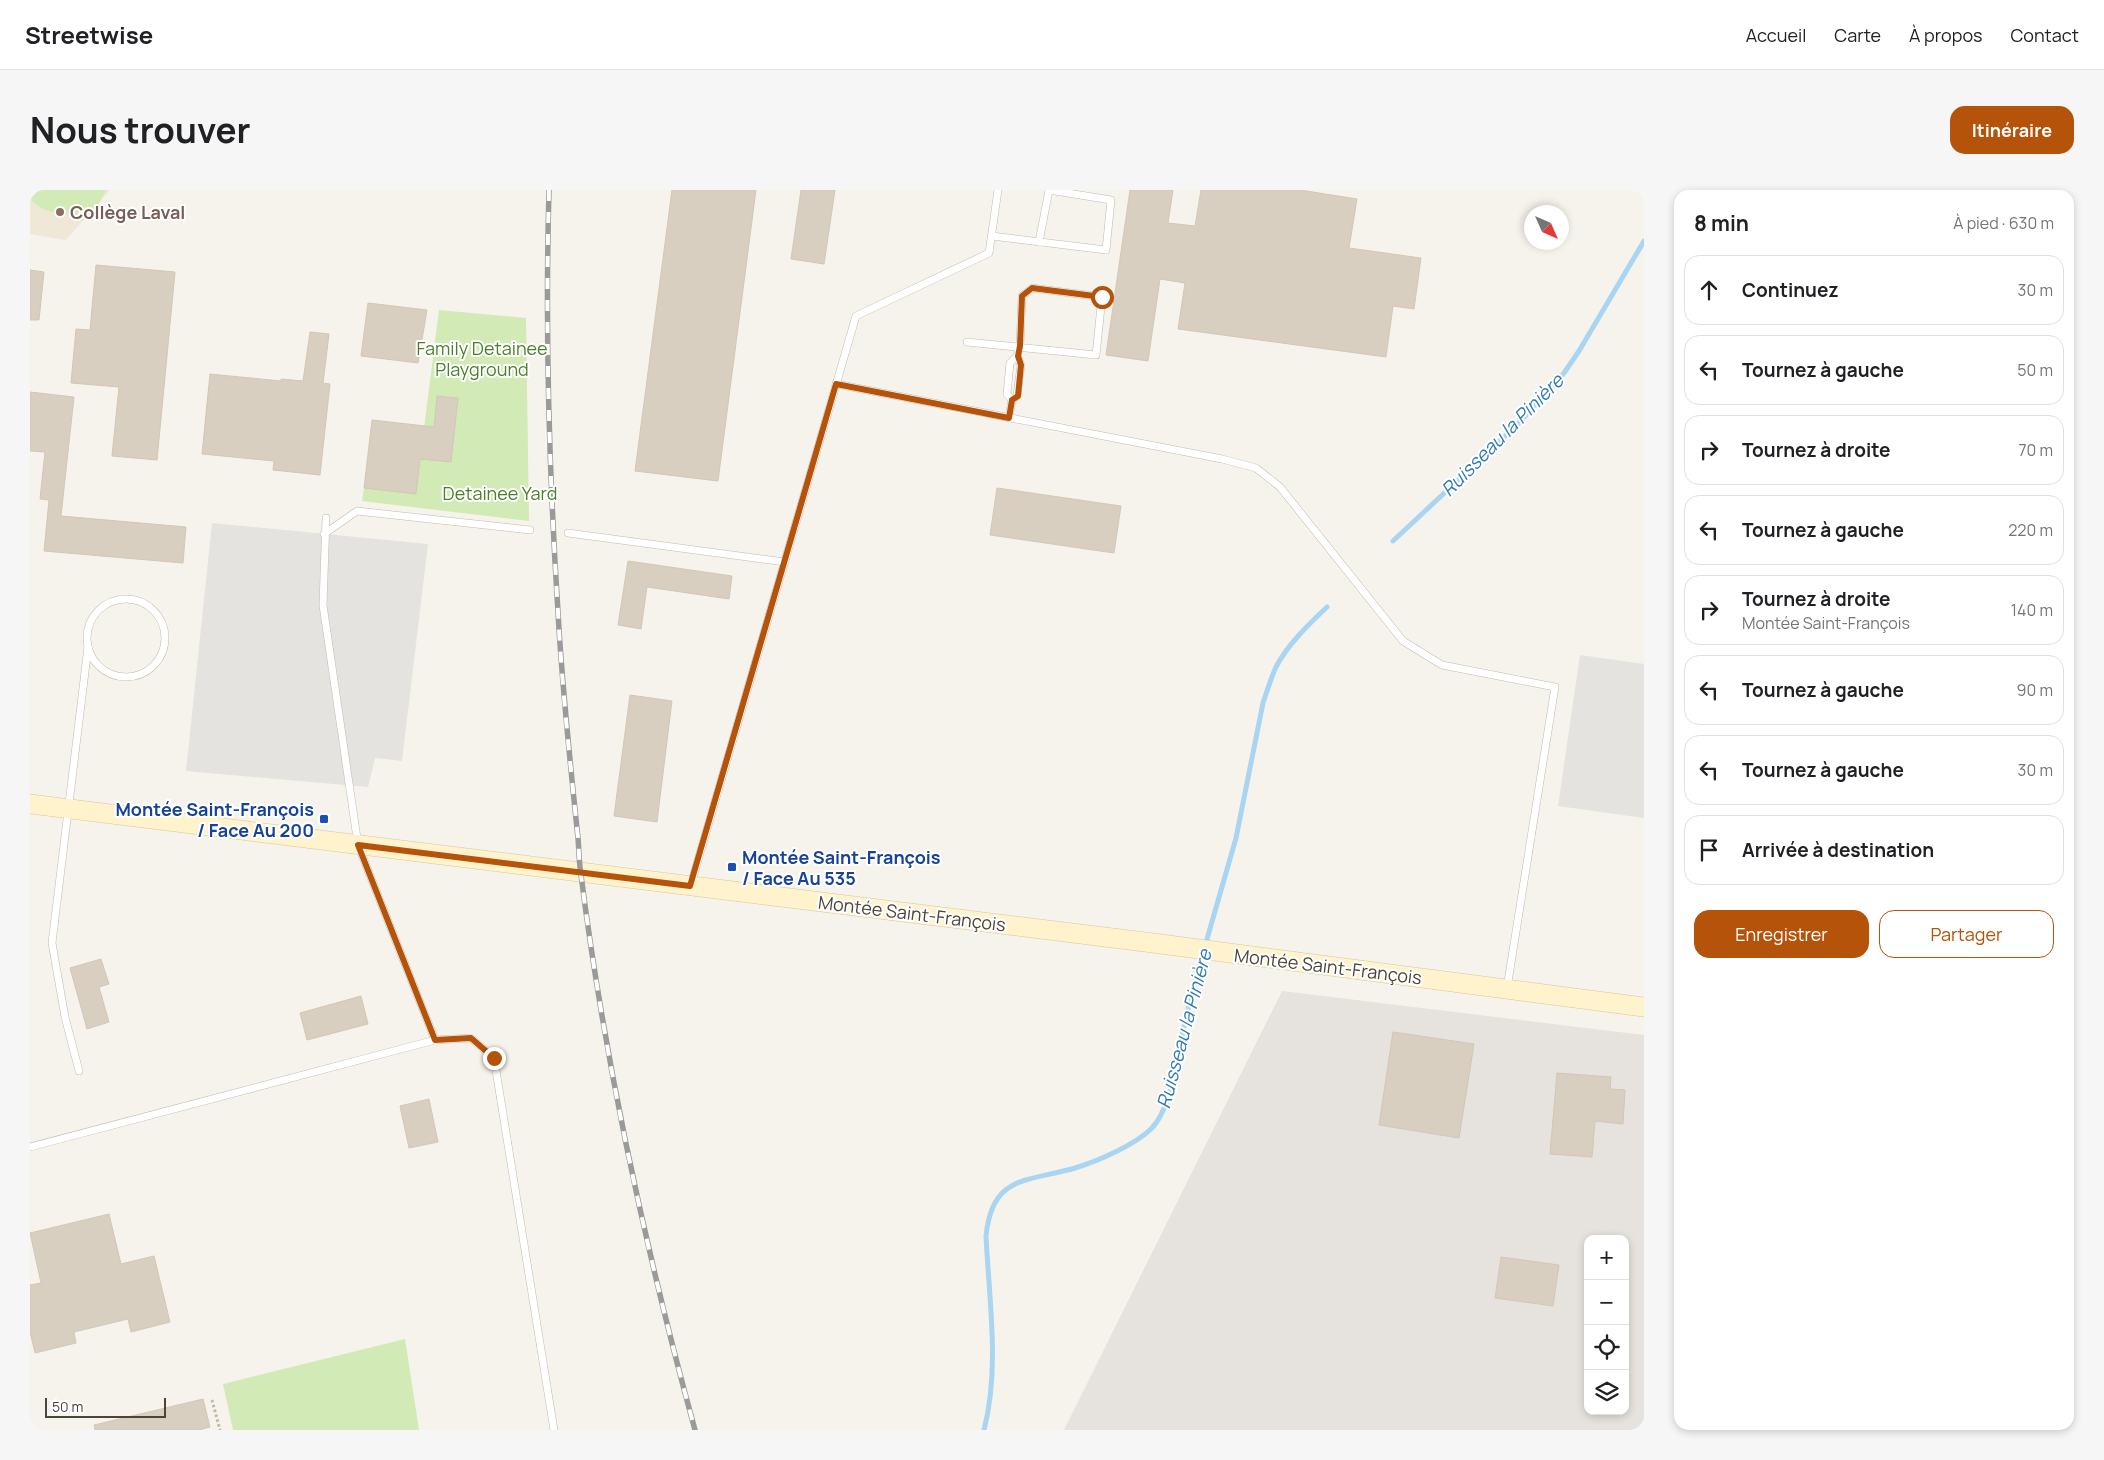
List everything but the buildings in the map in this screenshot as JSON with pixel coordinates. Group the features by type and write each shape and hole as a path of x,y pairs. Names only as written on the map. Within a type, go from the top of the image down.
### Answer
{"street":[{"name":"Montée Saint-François","path":"30,804 1167,945 1644,1007"}],"lane":[{"path":"690,886 856,316 989,253 998,190"},
{"path":"992,236 1039,242 1106,250 1112,200 1049,190 1039,242"},
{"path":"967,342 1020,346 1096,355 1102,297 1032,288 1022,296 1020,346 1018,356 1021,365 1018,396 1012,400 1009,418"},
{"path":"1012,400 1007,394 1010,363 1018,356"},
{"path":"836,384 1222,459 1256,468 1280,487 1403,641 1442,665 1555,687 1507,989"},
{"path":"324,534 357,512 530,530"},
{"path":"326,518 323,605 358,845 435,1040"},
{"path":"568,533 784,562"},
{"path":"79,1071 65,1017 52,943 88,646 87,634 90,622 98,612 108,604 119,600 138,601 154,610 161,620 165,633 164,647 159,659 150,669 138,675 124,677 111,674 100,668 92,658 88,646"},
{"path":"30,1147 435,1040 471,1038 494,1058 554,1430"}],"path":[{"path":"212,1400 220,1430"}],"shaded area":[{"name":"Collège Laval","path":"30,190 110,190 66,240 30,234"},
{"path":"212,523 428,544 402,761 375,758 368,787 186,771"},
{"path":"1580,655 1644,664 1644,818 1558,806"},
{"path":"1282,991 1644,1035 1644,1430 1064,1430"}],"green space":[{"path":"30,190 106,190 93,214 76,215 59,214 44,209 30,199"},
{"path":"439,310 526,318 529,521 362,501 364,488 416,494 420,459 451,461 458,398 437,396 431,453 421,452"},
{"path":"405,1339 419,1430 233,1430 223,1384"}],"waterway":[{"name":"Ruisseau la Pinière","path":"1393,541 1517,425 1564,373 1644,241"},
{"name":"Ruisseau la Pinière","path":"1205,946 1236,838 1263,703 1271,680 1286,650 1327,607"},
{"name":"Ruisseau la Pinière","path":"984,1430 989,1407 992,1358 986,1236 990,1216 996,1201 1004,1191 1015,1184 1094,1161 1116,1152 1152,1128 1159,1119 1169,1096 1183,1031 1203,954"}],"railway":[{"path":"549,190 548,348 552,507 562,668 580,870 602,1015 628,1155 659,1293 695,1430"}],"place":[{"name":"Collège Laval","path":"60,212"},
{"name":"Montée Saint-François / Face Au 200","path":"324,819"},
{"name":"Montée Saint-François / Face Au 535","path":"732,867"}],"route":[{"path":"494,1058 471,1038 435,1040 358,845 690,886 836,384 1009,418 1012,400 1018,396 1021,365 1018,356 1022,296 1032,288 1102,297"}],"park label":[{"name":"Family Detainee Playground","path":"482,358"},
{"name":"Detainee Yard","path":"500,493"}]}
